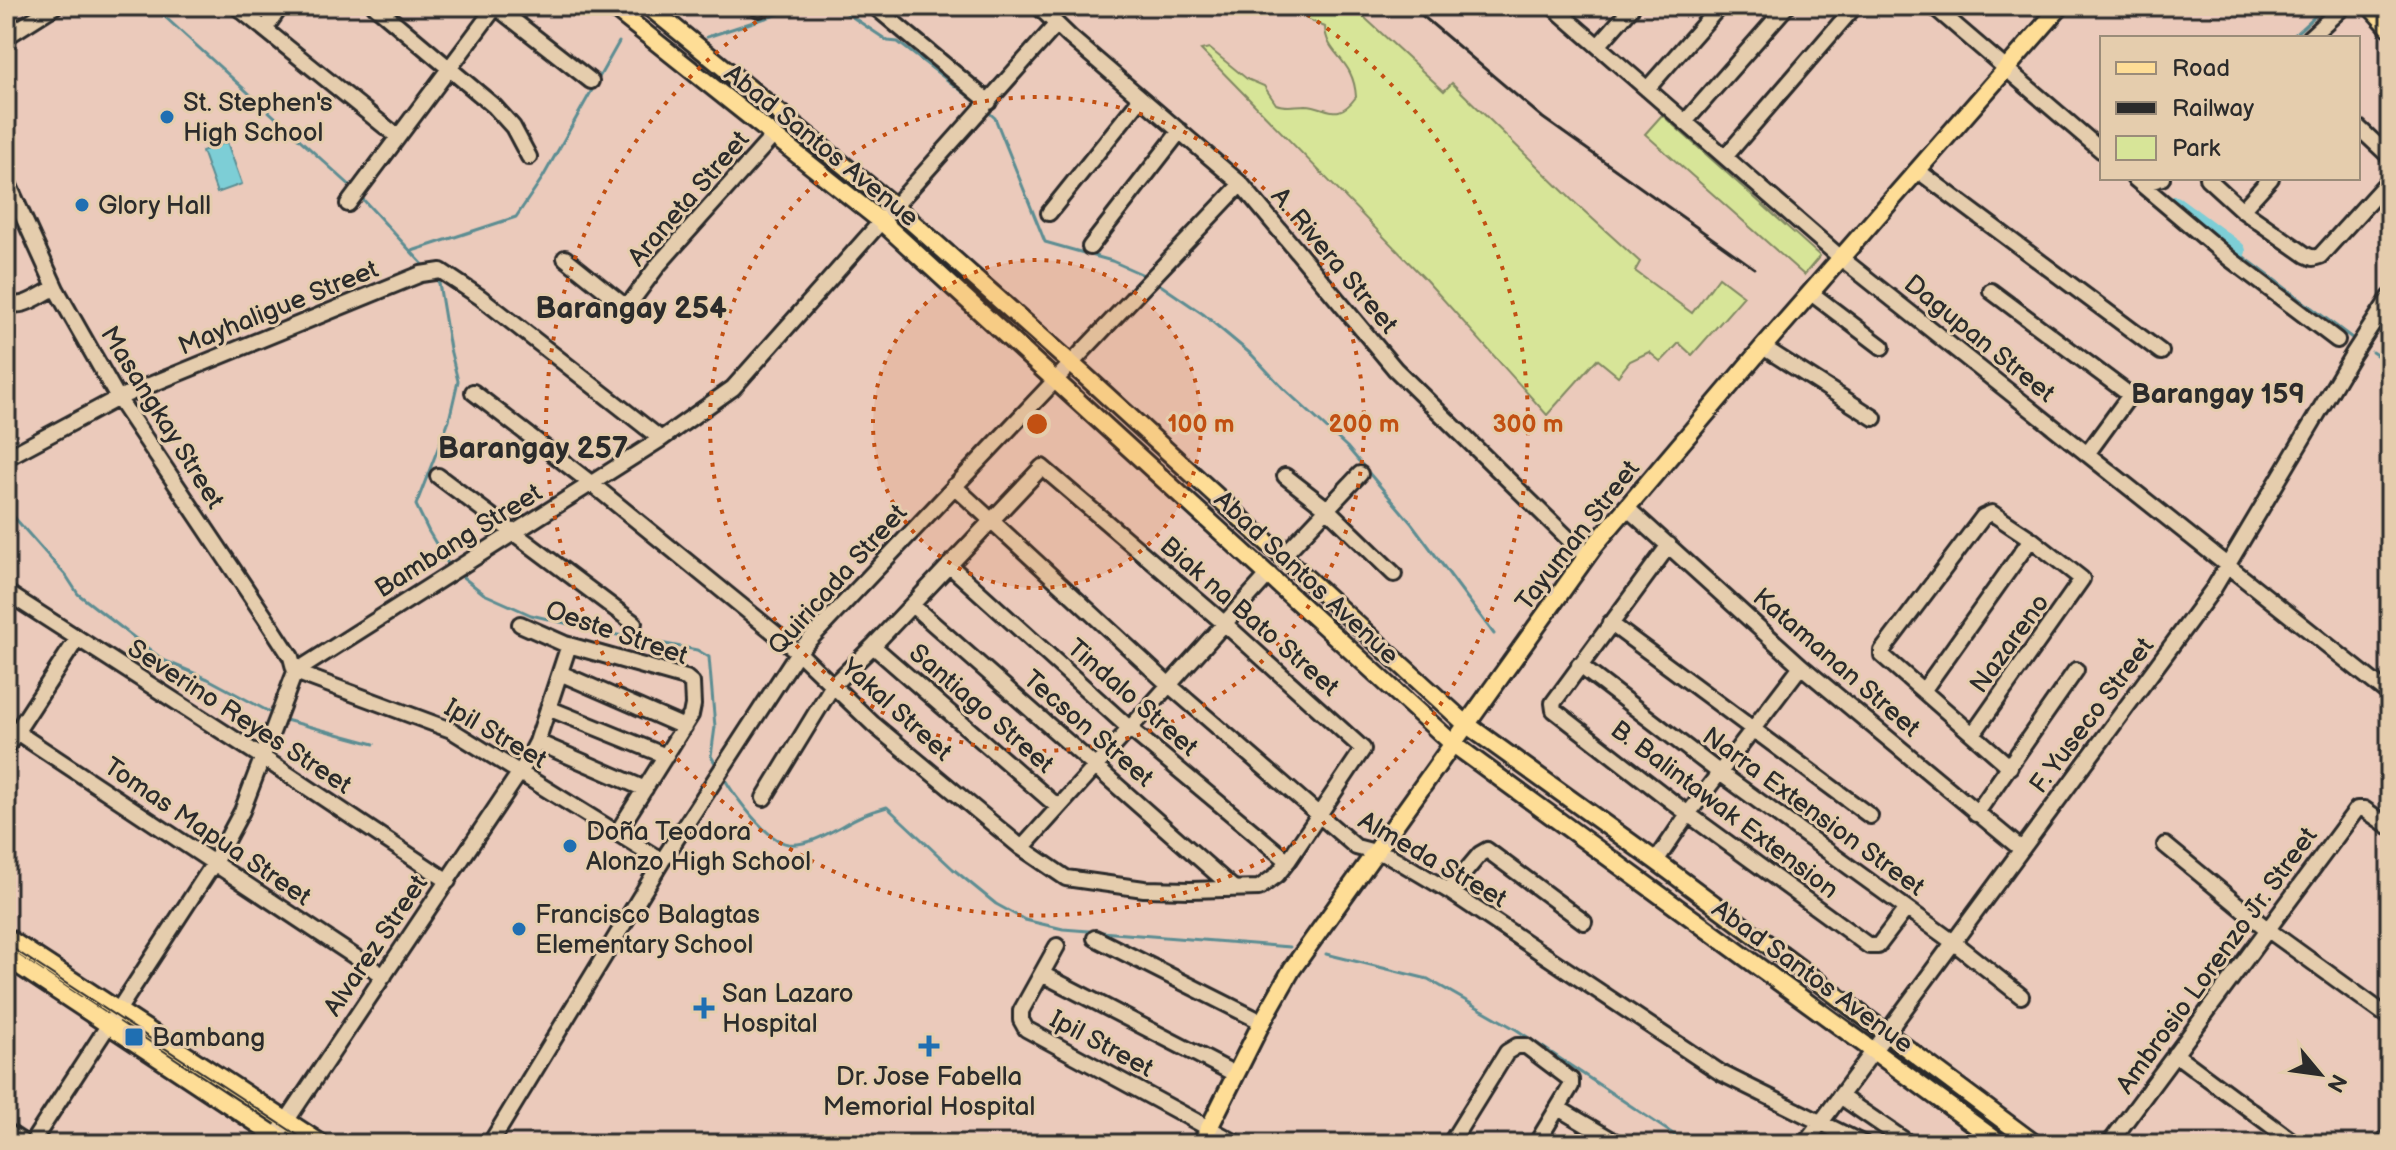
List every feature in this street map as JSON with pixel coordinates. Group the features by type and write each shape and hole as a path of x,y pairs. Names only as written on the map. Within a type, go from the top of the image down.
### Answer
{"main road":[{"name":"Abad Santos Avenue","path":"611,6 882,222 1452,743 2001,1144"},
{"name":"Abad Santos Avenue","path":"648,6 895,207 1466,724 1656,861 2035,1144"},
{"name":"Tayuman Street","path":"1201,1144 1292,969 1586,556 1763,347 2061,6"},
{"path":"2370,6 2390,28"},
{"path":"6,937 278,1141"},
{"path":"6,957 322,1144"}],"street":[{"path":"6,37 55,6"},
{"path":"236,6 398,137"},
{"path":"265,29 281,6"},
{"path":"375,6 495,107 513,127 529,157"},
{"path":"350,201 495,6 591,81"},
{"path":"874,6 985,107"},
{"name":"A. Rivera Street","path":"1038,6 1056,25 1241,184 1395,369 1586,556"},
{"name":"Dagupan Street","path":"1552,6 1841,258 2390,695"},
{"path":"1598,46 1633,6"},
{"path":"1647,89 1720,6"},
{"path":"1685,122 1787,6"},
{"path":"1725,157 1855,6"},
{"path":"1933,6 2100,149"},
{"path":"2311,36 2344,6"},
{"name":"Bambang Street","path":"295,672 592,484 733,388 1056,25"},
{"path":"1049,213 1141,98"},
{"path":"2360,129 2390,157"},
{"path":"1090,247 1180,131"},
{"name":"Araneta Street","path":"565,258 621,303 630,303 659,264 774,135"},
{"path":"1917,170 2161,352"},
{"name":"Masangkay Street","path":"6,179 55,288 118,398 291,657 295,672"},
{"path":"2209,180 2242,210 2313,258 2320,256 2390,179"},
{"path":"2242,210 2269,180"},
{"path":"2147,181 2230,259 2337,340"},
{"name":"Quiricada Street","path":"490,1144 662,861 798,652 1241,184"},
{"name":"Mayhaligue Street","path":"6,458 118,398 421,274 441,271 480,297 661,439"},
{"path":"6,300 18,306 55,288"},
{"path":"1991,291 2130,395 2087,454"},
{"path":"1811,293 1882,347"},
{"name":"F. Yuseco Street","path":"1805,1144 2214,588 2390,297"},
{"path":"1763,347 1874,418"},
{"name":"Yakal Street","path":"473,392 592,484 798,652 873,724 1022,848 1066,878 1144,889 1259,888 1277,875 1318,815"},
{"name":"Biak na Bato Street","path":"992,521 1042,467 1225,624 1363,749 1318,815"},
{"path":"1283,556 1360,474"},
{"path":"438,476 634,623"},
{"path":"1285,476 1326,508 1394,574"},
{"name":"Almeda Street","path":"954,486 1168,684 1356,847 1390,856 1449,891 1721,1073 1864,1144"},
{"name":"Katamanan Street","path":"1626,507 1801,666 2021,849"},
{"path":"1923,691 2031,539 1992,513 1987,513 1882,655 1923,691 1973,734 2010,767"},
{"path":"764,798 833,685 992,521"},
{"name":"Nazareno","path":"1973,734 2082,579 2031,539"},
{"path":"1579,665 1669,545"},
{"name":"Tindalo Street","path":"949,565 1129,728 1288,861"},
{"path":"1022,848 1269,574"},
{"name":"Severino Reyes Street","path":"6,592 448,881"},
{"name":"Tecson Street","path":"912,605 1233,888"},
{"path":"1610,623 1870,816"},
{"name":"Oeste Street","path":"520,624 569,645 686,678 694,690 693,705 684,727"},
{"path":"6,748 11,729 77,639"},
{"name":"Alvarez Street","path":"278,1141 286,1120 448,881 537,742 569,645"},
{"name":"Santiago Street","path":"873,646 1058,807"},
{"name":"B. Balintawak Extension","path":"1579,665 1551,707 1688,814 1873,947 1878,946 1906,909"},
{"name":"Narra Extension Street","path":"1579,665 1720,773 1953,942 2021,996"},
{"path":"1656,861 1801,666"},
{"path":"1976,814 2076,670"},
{"path":"6,1131 28,1144 214,863 242,811 295,672"},
{"name":"Ipil Street","path":"295,672 451,730 662,861"},
{"path":"560,673 684,727 617,833"},
{"path":"548,708 666,756"},
{"name":"Tomas Mapua Street","path":"11,729 384,976"},
{"path":"537,742 645,789"},
{"name":"Ambrosio Lorenzo Jr. Street","path":"2109,1144 2357,809 2364,809 2390,827"},
{"path":"2165,845 2267,929 2390,1018"},
{"path":"1449,891 1480,854 1487,850 1584,922"},
{"path":"1095,938 1262,1022"},
{"name":"Ipil Street","path":"1057,946 1021,1011 1021,1020 1026,1029 1238,1144"},
{"path":"1042,974 1235,1074"},
{"path":"1450,1144 1507,1052 1517,1046 1526,1046 1566,1074 1571,1086 1536,1144"},
{"path":"2175,1054 2296,1144"},
{"path":"1840,1096 1910,1144"},
{"path":"1558,1108 1619,1144"},
{"path":"2383,1144 2390,1134"}],"green space":[{"path":"1296,6 1352,6 1444,91 1452,83 1640,262 1635,271 1692,313 1719,277 1744,296 1692,355 1679,343 1661,362 1649,352 1630,361 1618,376 1597,359 1547,415 1425,279 1201,50 1209,48 1247,79 1264,86 1276,104 1314,106 1332,111 1343,109 1356,97 1346,65 1330,45 1325,27 1307,19"},
{"path":"1662,115 1820,256 1804,275 1645,134"}],"water":[{"path":"227,142 242,184 217,193 202,151"}],"waterway":[{"path":"153,6 354,189"},
{"path":"707,37 803,6"},
{"path":"836,6 888,41 898,42 980,105"},
{"path":"2293,36 2326,6"},
{"path":"412,251 516,217 543,177 619,42"},
{"path":"986,110 995,118 1045,242 1112,261 1146,276"},
{"path":"359,195 427,269"},
{"path":"2175,206 2236,251"},
{"path":"2236,251 2356,341"},
{"path":"435,278 439,283 458,381 449,420 416,505 450,567"},
{"path":"1156,282 1203,314 1252,355 1347,447 1412,524 1494,634"},
{"path":"2372,352 2390,364"},
{"path":"6,508 67,577 78,594 163,660 208,679 275,715"},
{"path":"459,574 484,594 531,615 697,650 709,657 715,727 711,756 718,768"},
{"path":"282,719 374,744"},
{"path":"724,778 761,826 788,844 817,839 887,807 953,869 996,904 1025,920 1063,929 1290,947"},
{"path":"1326,954 1428,979 1517,1030 1688,1144"}],"tram line":[{"path":"6,944 311,1144"}],"railway":[{"path":"1411,6 1543,118 1754,268"}],"place":[{"name":"St. Stephen's High School","path":"167,117"},
{"name":"Glory Hall","path":"82,205"},
{"name":"Doña Teodora Alonzo High School","path":"570,846"},
{"name":"Francisco Balagtas Elementary School","path":"519,929"},
{"name":"San Lazaro Hospital","path":"704,1008"},
{"name":"Bambang","path":"134,1037"},
{"name":"Dr. Jose Fabella Memorial Hospital","path":"929,1046"}],"district":[{"name":"Barangay 254","path":"631,308"},
{"name":"Barangay 159","path":"2218,393"},
{"name":"Barangay 257","path":"533,448"}]}
